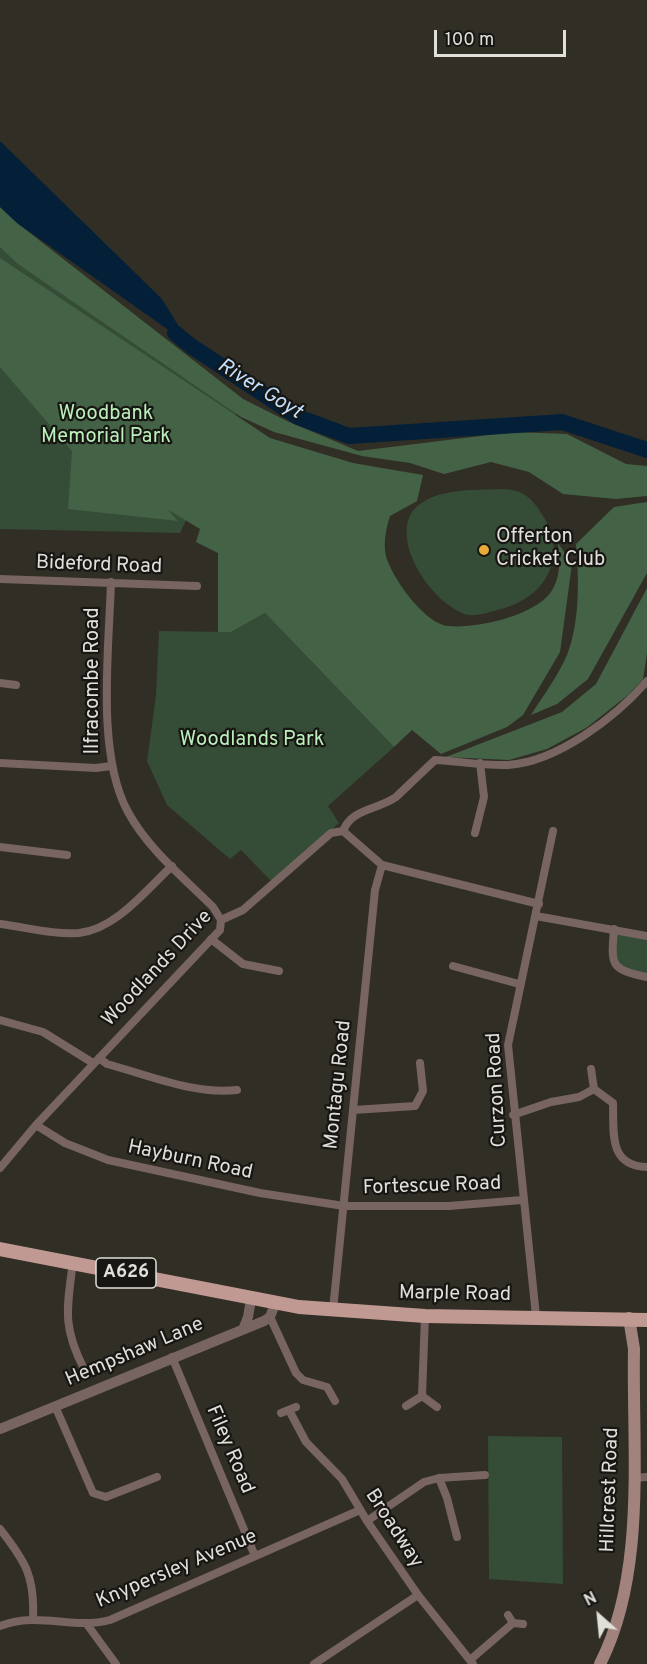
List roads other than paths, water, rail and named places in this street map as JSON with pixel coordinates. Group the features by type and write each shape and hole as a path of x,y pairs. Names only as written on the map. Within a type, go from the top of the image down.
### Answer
{"main road":[{"name":"A626","path":"0,1249 265,1305"},
{"name":"Marple Road","path":"265,1305 425,1316 639,1319"},
{"name":"Hillcrest Road","path":"600,1664 620,1608 632,1544 634,1349 639,1319"}],"street":[{"name":"Bideford Road","path":"0,579 197,586"},
{"name":"Ilfracombe Road","path":"111,582 108,748 111,766 128,813 172,866 213,908 221,920"},
{"name":"Woodlands Drive","path":"0,1168 96,1060 220,930 221,920 243,910 331,833 343,831 357,813 389,802 435,760 509,765 549,754 587,734 633,697 647,681"},
{"path":"0,683 16,685"},
{"path":"0,763 96,768 111,766"},
{"path":"475,833 484,797 480,763"},
{"path":"343,831 382,865 539,904"},
{"name":"Curzon Road","path":"536,1316 513,1114 508,1045 553,831"},
{"path":"0,847 67,855"},
{"name":"Montagu Road","path":"333,1310 375,890 382,865"},
{"path":"0,924 76,933 92,931 122,913 172,866"},
{"path":"536,916 647,936"},
{"path":"614,930 612,954 615,966 621,971 647,977"},
{"path":"211,939 243,964 279,971"},
{"path":"453,966 519,984"},
{"path":"0,1020 43,1032 107,1064 220,1092 237,1090"},
{"path":"353,1110 415,1106 423,1091 420,1063"},
{"path":"591,1069 594,1089 613,1103 616,1152 624,1161 635,1167 646,1167"},
{"path":"513,1114 551,1102 579,1097 594,1089"},
{"name":"Hayburn Road","path":"36,1125 65,1143 108,1160 260,1193 344,1206"},
{"name":"Fortescue Road","path":"344,1206 449,1206 522,1200"},
{"path":"74,1263 67,1326 71,1344 84,1369"},
{"path":"244,1327 265,1305 296,1373 303,1380 327,1387 334,1401"},
{"name":"Hempshaw Lane","path":"0,1430 244,1327 253,1326 265,1305"},
{"path":"422,1396 425,1316"},
{"name":"Filey Road","path":"172,1357 255,1556"},
{"path":"406,1406 422,1396"},
{"path":"422,1396 436,1407"},
{"path":"55,1406 93,1493 106,1497 157,1477"},
{"name":"Broadway","path":"289,1410 306,1442 342,1479 367,1521 418,1595 471,1662"},
{"path":"367,1521 417,1485 439,1478 485,1475"},
{"path":"634,1478 647,1477"},
{"path":"439,1478 447,1497 457,1537"},
{"name":"Knypersley Avenue","path":"0,1626 33,1618 86,1623 102,1622 123,1615 360,1510"},
{"path":"0,1529 21,1556 30,1576 34,1597 33,1618"},
{"path":"315,1664 418,1595"},
{"path":"508,1615 513,1623"},
{"path":"86,1623 116,1664"},
{"path":"471,1662 513,1623 523,1624"}],"water":[{"path":"0,141 162,299 191,346 17,223 0,207"}],"waterway":[{"name":"River Goyt","path":"175,333 298,417 349,436 562,422 647,450"}],"place":[{"name":"Offerton Cricket Club","path":"484,550"}],"park label":[{"name":"Woodbank Memorial Park","path":"106,426"},
{"name":"Woodlands Park","path":"252,741"}]}
